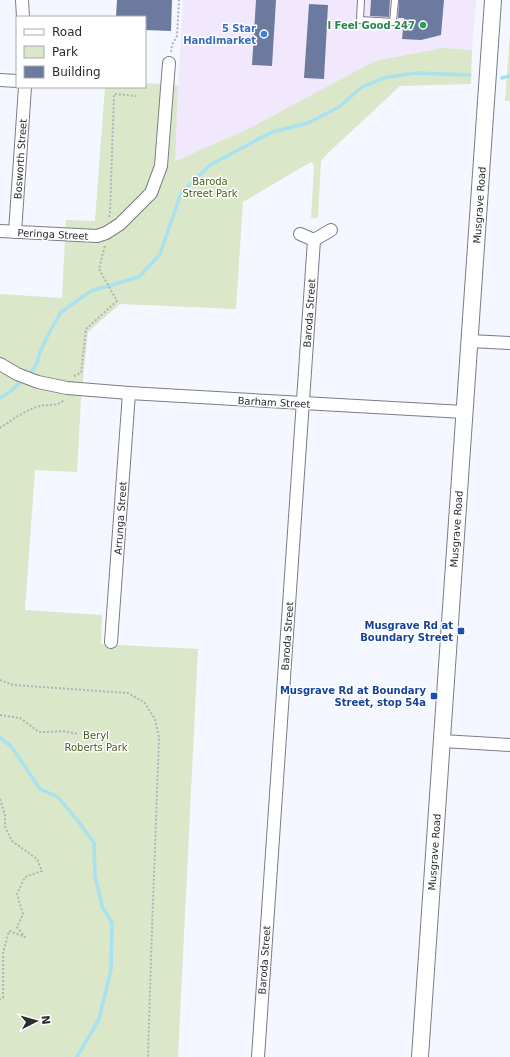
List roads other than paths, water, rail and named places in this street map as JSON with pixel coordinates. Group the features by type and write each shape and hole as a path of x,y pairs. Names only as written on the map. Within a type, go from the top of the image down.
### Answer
{"street":[{"path":"22,0 23,16"},
{"name":"Musgrave Road","path":"420,1057 493,0"},
{"name":"Peringa Street","path":"0,231 97,236 106,238 151,193 161,166 169,63"},
{"path":"0,80 16,81"},
{"name":"Bosworth Street","path":"14,232 25,88"},
{"path":"300,234 314,240 331,230"},
{"name":"Baroda Street","path":"258,1057 314,240"},
{"path":"469,341 510,343"},
{"name":"Barham Street","path":"0,364 16,374 38,382 66,388 303,404 464,412"},
{"name":"Arrunga Street","path":"111,642 129,393"},
{"path":"442,741 510,745"}],"lane":[{"path":"361,0 360,20 393,22 395,0"}],"waterway":[{"path":"0,398 11,391 33,370 48,335 61,312 91,291 139,277 160,254 181,193 210,165 272,132 308,123 339,107 362,87 387,77 417,73 470,75"},
{"path":"502,78 510,76"},
{"path":"0,738 11,746 40,789 58,797 94,843 95,876 102,906 112,923 111,970 99,1019 77,1057"}],"place":[{"name":"I Feel Good 247","path":"423,25"},
{"name":"5 Star Handimarket","path":"264,34"},
{"name":"Musgrave Rd at Boundary Street","path":"461,631"},
{"name":"Musgrave Rd at Boundary Street, stop 54a","path":"434,696"}],"park label":[{"name":"Baroda Street Park","path":"210,186"},
{"name":"Beryl Roberts Park","path":"96,740"}]}
